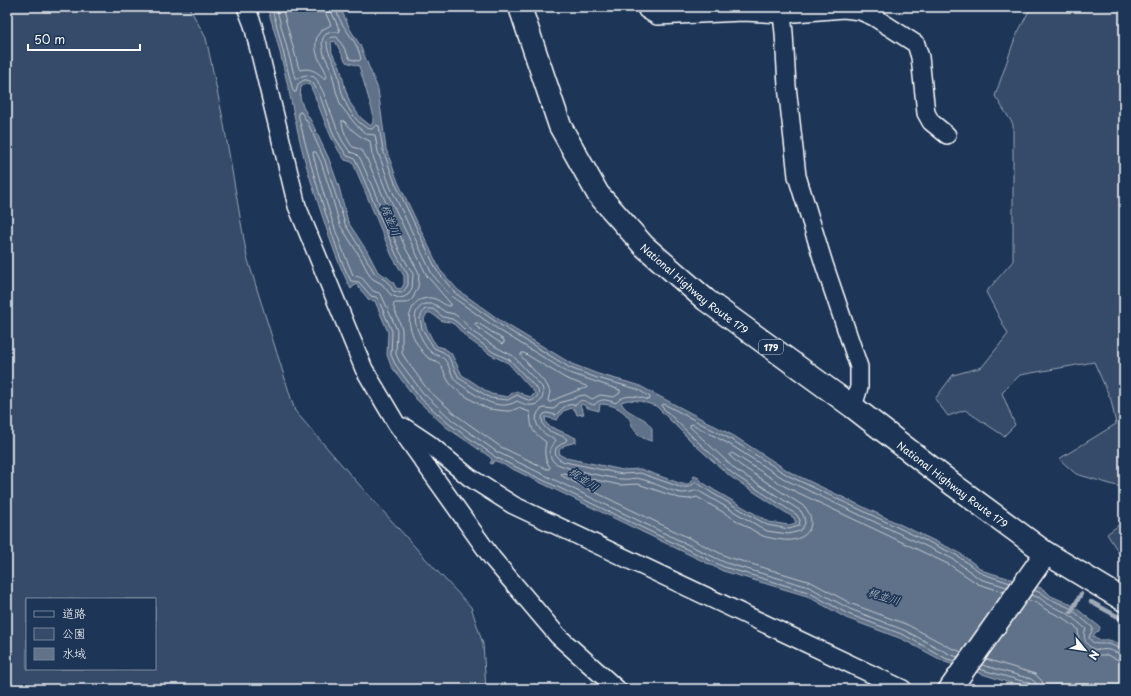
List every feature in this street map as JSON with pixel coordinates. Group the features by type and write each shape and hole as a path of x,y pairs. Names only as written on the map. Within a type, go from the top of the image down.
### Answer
{"main road":[{"name":"National Highway Route 179","path":"520,7 560,126 598,194 644,246 706,300 853,407 1046,553 1124,600"},
{"path":"950,689 1046,553"}],"street":[{"path":"246,7 253,25 264,67 297,206 364,369 396,422 492,558 558,636 617,689"},
{"path":"646,7 647,10 657,16 744,10 782,14 860,9 874,16 916,44 920,57 926,112 931,122 947,135"},
{"path":"782,14 787,86 797,176 824,264 859,367 860,388 853,407"},
{"path":"396,422 428,443 469,477 513,505 903,689"}],"green space":[{"path":"7,7 189,7 206,38 223,119 247,257 295,411 424,557 471,607 483,644 486,689 7,689"},
{"path":"1031,7 1124,7 1124,488 1076,474 1059,459 1116,424 1111,400 1094,362 1020,375 1002,393 1015,425 1004,436 965,410 948,416 935,399 953,375 982,367 1008,334 986,292 1013,261 1013,124 995,96 1015,38"},
{"path":"1124,521 1124,561 1107,534"}],"water":[{"name":"梶並川","path":"267,7 340,7 350,29 360,45 378,89 386,149 398,182 440,270 458,290 504,323 572,364 598,374 638,385 734,436 790,472 958,552 984,571 1041,588 1051,596 1072,605 1100,627 1099,631 1093,636 1095,638 1098,640 1109,640 1123,646 1124,645 1124,689 1036,689 1007,682 945,662 902,639 846,618 807,596 723,571 496,461 492,464 490,463 492,460 490,457 446,427 416,399 391,366 387,355 388,332 375,301 369,300 356,284 351,289 332,245 316,198 299,137 281,55","holes":["335,41 346,62 359,66 373,113 373,122 371,126 361,118 350,103 340,66 332,53 331,42","306,84 310,85 334,143 345,160 352,162 354,165 392,256 404,276 404,284 401,289 396,288 393,282 378,272 367,251 348,222 339,187 329,159 303,107 300,97 301,87","427,313 431,313 442,321 450,322 455,325 467,338 491,355 508,363 535,393 531,397 517,391 508,397 491,394 462,375 451,353 444,348 437,346 432,339 424,319","628,400 640,401 656,406 695,445 731,477 794,518 796,523 789,525 769,522 714,490 702,482 699,478 694,476 689,484 682,484 640,469 623,470 566,458 560,455 559,450 565,445 576,442 576,438 549,426 546,423 545,417 557,420 563,411 572,408 575,410 577,415 584,414 580,405 582,404 588,408 599,411 600,404 619,409 629,418 639,435 652,441 652,428 645,420 625,408 621,402"]}],"waterway":[{"path":"1071,612 1081,594"},
{"path":"1091,602 1124,620"}]}
